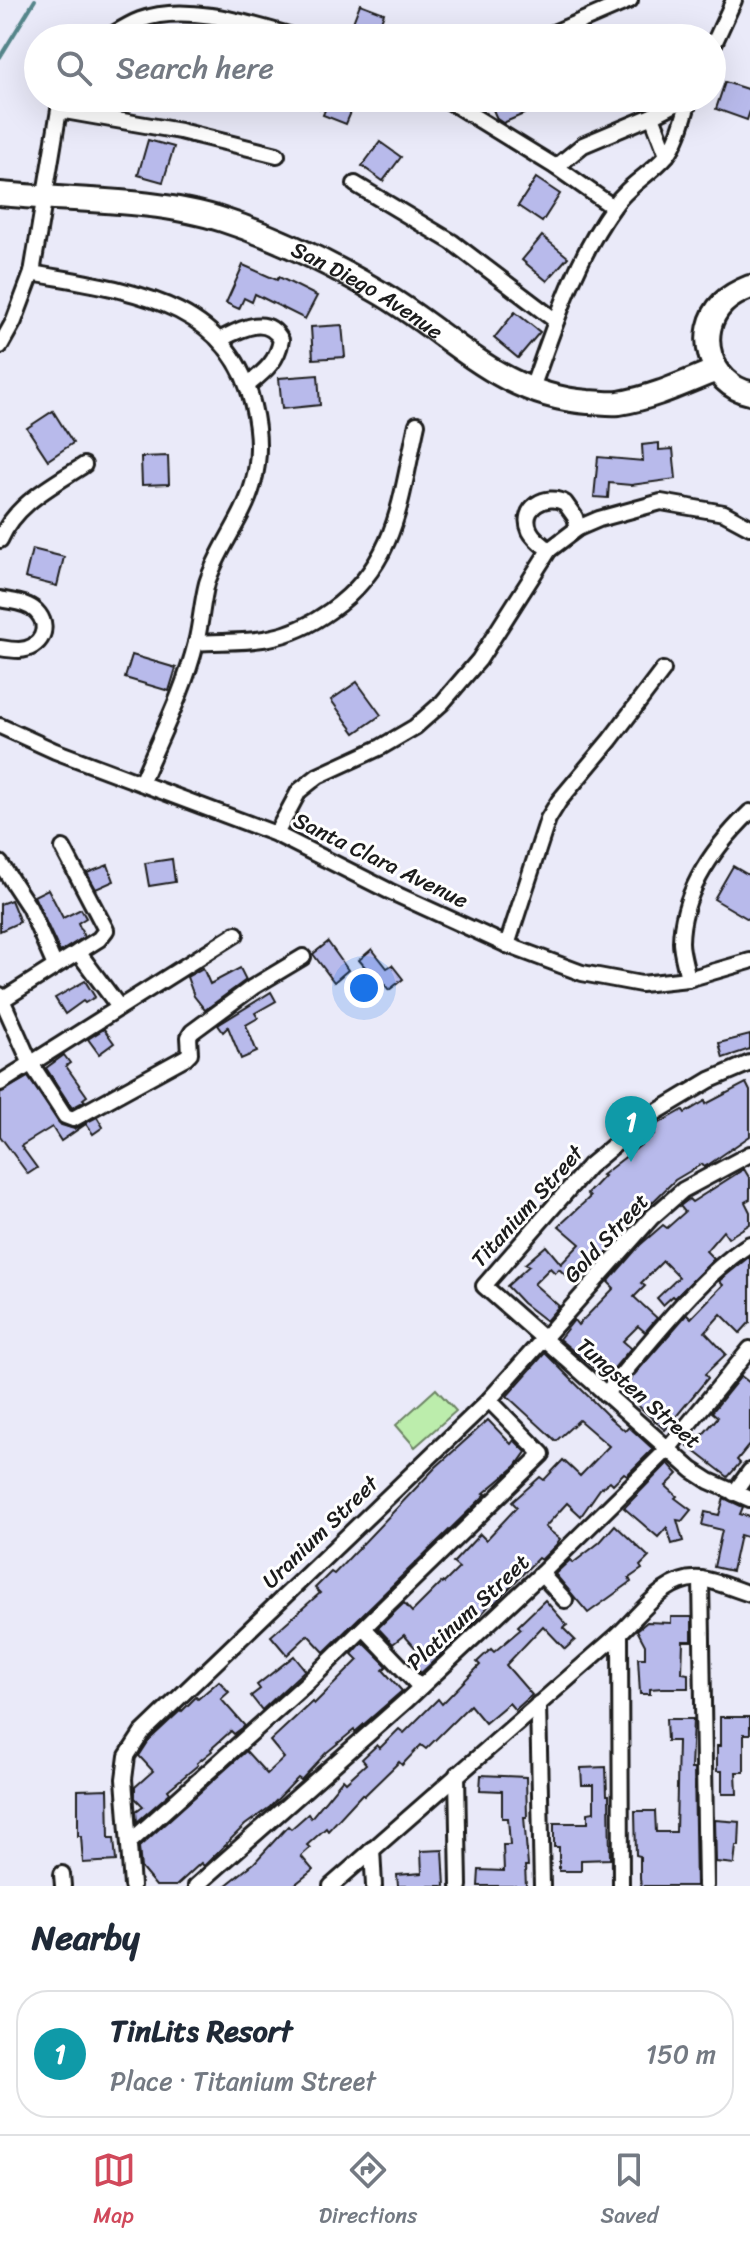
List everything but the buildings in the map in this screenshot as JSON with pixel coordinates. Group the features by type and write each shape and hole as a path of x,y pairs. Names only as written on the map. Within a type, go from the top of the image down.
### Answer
{"street":[{"path":"574,24 630,0"},
{"path":"723,24 734,0"},
{"path":"132,24 141,19 168,15 207,15 243,24"},
{"path":"0,346 14,321 32,273 60,112"},
{"path":"97,112 277,155"},
{"path":"470,112 613,207"},
{"path":"556,167 583,145 660,112"},
{"path":"531,391 579,265 613,207 628,188 667,155 676,139 684,112"},
{"path":"652,116 667,155"},
{"path":"355,184 452,242 556,321"},
{"name":"San Diego Avenue","path":"0,194 158,207 221,219 305,253 379,292 492,372 531,391 571,400 616,404 654,394 716,370"},
{"path":"32,273 158,300 202,324 237,364 248,385 257,423 254,483 207,584 196,643 183,685 141,783"},
{"path":"750,287 735,293 721,304 712,319 708,336 709,354 716,370 728,383 750,393"},
{"path":"219,340 247,326 263,325 276,331 281,340 278,353 269,368 248,385"},
{"path":"196,643 269,638 297,629 311,624 358,589 377,564 392,533 417,424"},
{"path":"0,540 28,501 84,465"},
{"path":"549,550 530,530 529,516 537,504 550,498 565,503 575,517 578,528"},
{"path":"276,834 299,791 318,776 415,727 442,703 479,660 549,550 578,528 661,502 724,513 750,527"},
{"path":"0,599 27,605 37,612 45,626 43,637 34,646 20,650 0,648"},
{"path":"507,945 548,819 663,670"},
{"name":"Santa Clara Avenue","path":"0,726 55,751 276,834 389,891 507,945 582,973 641,984 688,979 750,961"},
{"path":"688,979 681,944 685,911 700,875 720,841 750,812"},
{"path":"63,848 106,930 99,939 1,998 30,1062 65,1116 78,1118 186,1057 190,1053 189,1037 192,1032 253,987 303,957"},
{"path":"0,863 29,907 55,966"},
{"path":"0,1083 236,934"},
{"path":"78,952 119,1007"},
{"name":"Titanium Street","path":"543,1339 484,1286 589,1166 648,1117 710,1080 750,1063"},
{"name":"Gold Street","path":"543,1339 651,1218 683,1190 750,1154"},
{"path":"605,1394 681,1308 734,1254 750,1244"},
{"name":"Tungsten Street","path":"543,1339 701,1475 750,1499"},
{"name":"Uranium Street","path":"129,1843 124,1779 127,1756 142,1733 489,1400 543,1339"},
{"name":"Platinum Street","path":"196,1886 420,1687 541,1574 668,1449 750,1349"},
{"path":"132,1886 129,1843 307,1683 542,1454 489,1400"},
{"path":"734,1493 750,1471"},
{"path":"541,1574 565,1600"},
{"path":"331,1886 620,1633 665,1589 679,1580 701,1579 750,1594"},
{"path":"701,1579 706,1886"},
{"path":"364,1628 420,1687"},
{"path":"620,1633 621,1886"},
{"path":"538,1704 542,1886"},
{"path":"457,1774 459,1886"},
{"path":"372,1849 374,1886"}],"green space":[{"path":"436,1389 456,1411 415,1447 396,1425"}],"waterway":[{"path":"0,57 35,0"}],"place":[{"name":"TinLits Resort","path":"631,1162"}]}
